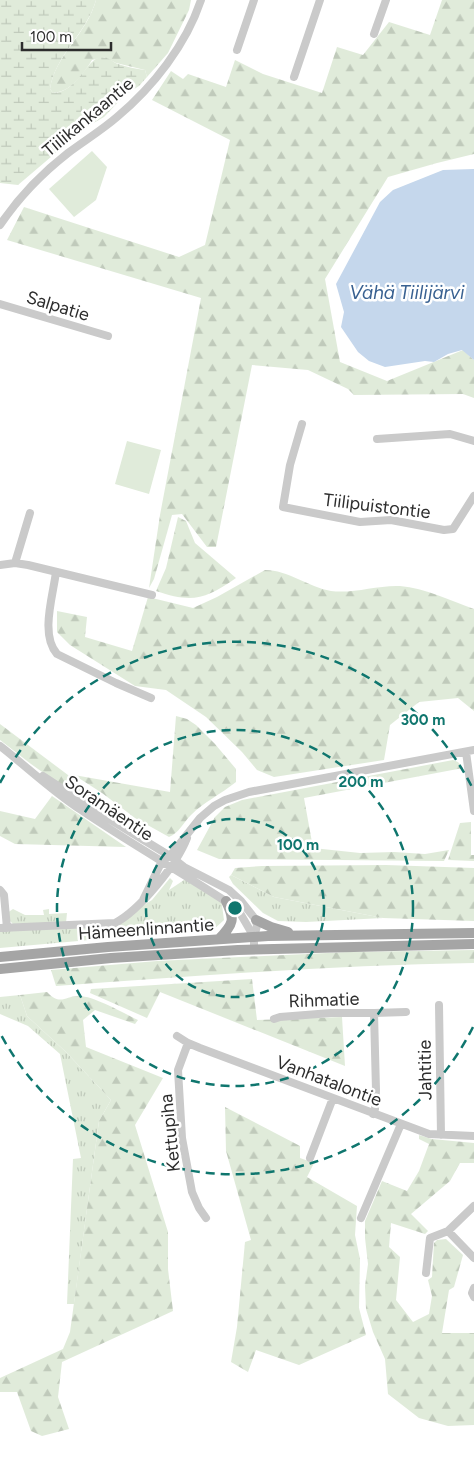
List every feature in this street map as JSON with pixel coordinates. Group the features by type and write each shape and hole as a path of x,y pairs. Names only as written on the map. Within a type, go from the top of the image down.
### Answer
{"main road":[{"path":"219,939 232,923 233,916 226,901"},
{"path":"256,920 281,931 307,935"},
{"name":"Hämeenlinnantie","path":"0,957 254,937 474,932"},
{"name":"Hämeenlinnantie","path":"0,969 110,958 254,949 474,944"}],"street":[{"name":"Tiilikankaantie","path":"0,225 21,196 37,180 68,153 118,117 141,95 171,58 187,31 201,0"},
{"path":"237,50 254,0"},
{"path":"294,77 320,0"},
{"path":"374,34 386,0"},
{"name":"Salpatie","path":"0,304 108,336"},
{"name":"Tiilipuistontie","path":"302,424 290,466 283,507 360,522 398,520 444,530 453,529 457,525 474,496"},
{"path":"377,439 450,434 474,441"},
{"path":"16,563 30,513"},
{"path":"0,565 16,563 28,565 152,595"},
{"path":"56,572 48,626 51,647 58,654 151,698"},
{"name":"Soramäentie","path":"0,746 81,810 162,861 172,861 229,890 241,901 256,920"},
{"path":"0,890 4,895 4,928 115,923 127,917 143,900 172,861 182,851 189,833 200,818 214,806 235,795 470,751 474,811"},
{"name":"Soramäentie","path":"32,771 41,775 172,861 226,901 240,913 254,937"},
{"path":"143,900 162,861"},
{"path":"254,949 256,920"},
{"name":"Jahtitie","path":"439,1005 441,1135"},
{"name":"Rihmatie","path":"274,1019 280,1016 331,1013 406,1012"},
{"name":"Rihmatie","path":"373,1114 376,1090 374,1013"},
{"name":"Vanhatalontie","path":"177,1036 188,1043 430,1134 474,1136"},
{"name":"Kettupiha","path":"188,1043 178,1070 182,1138 192,1192 206,1218"},
{"path":"310,1158 333,1098"},
{"path":"361,1218 401,1124"},
{"path":"426,1273 430,1238 448,1231 474,1206"},
{"path":"448,1231 474,1258"},
{"path":"474,1288 472,1293 474,1297"}],"green space":[{"path":"0,0 96,0 86,23 58,65 50,89 53,93 69,87 91,63 101,57 108,58 121,65 145,70 147,77 139,86 125,95 104,117 85,128 18,185 0,183"},
{"path":"96,0 191,0 189,10 168,53 147,77 145,70 116,63 104,57 92,60 71,86 53,93 50,89 58,66 86,23"},
{"path":"442,0 474,0 474,154 388,177 325,279 340,362 387,381 463,350 474,360 474,398 463,394 354,395 348,389 308,370 252,365 216,547 207,547 182,514 172,515 154,579 149,588 160,515 201,298 7,240 24,207 179,257 205,245 230,140 152,100 171,71 183,79 188,74 226,87 235,60 263,74 322,93 337,47 363,55 389,22 430,35"},
{"path":"92,151 107,167 96,200 74,217 49,189"},
{"path":"127,441 161,450 149,494 115,484"},
{"path":"178,517 186,521 195,543 236,578 215,591 198,597 179,597 156,591 166,568"},
{"path":"265,570 282,573 323,589 339,592 391,586 409,587 474,609 474,711 458,698 419,702 390,725 384,760 274,777 257,770 242,752 206,717 166,690 135,686 70,645 57,632 57,611 87,617 85,637 132,651 148,597 193,608"},
{"path":"176,716 187,719 196,725 215,744 236,769 236,782 196,810 169,837 135,818 74,775 170,792"},
{"path":"0,724 88,790 80,799 31,764 0,740"},
{"path":"453,760 458,762 463,768 304,798 313,848 360,853 394,852 425,854 449,850 444,861 219,859 197,850 215,817 225,807 242,800"},
{"path":"88,790 137,827 135,830 80,799"},
{"path":"52,796 126,847 15,844 0,836 0,811 35,819"},
{"path":"471,822 471,855 474,855 474,861 448,860 460,823"},
{"path":"386,865 474,868 474,921 383,918 274,897 231,875 235,868 262,866"},
{"path":"231,875 274,897 383,918 306,922 278,921 263,913 233,884 229,877"},
{"path":"170,878 173,881 169,890 187,878 221,898 224,920 212,931 0,948 0,930 115,923 152,900"},
{"path":"13,909 25,915 44,915 43,910 49,909 49,914 67,913 66,923 13,924 8,919 7,913"},
{"path":"474,950 474,963 317,969 56,986 51,970 157,961 348,952"},
{"path":"252,979 257,1020 342,1017 345,1066 160,992 147,1018 90,993 91,989"},
{"path":"47,992 60,1000 74,996 92,999 138,1020 135,1024 95,1010 83,1020 86,1047 163,1078 135,1125 168,1232 168,1269 173,1311 62,1362 58,1397 69,1429 42,1436 31,1431 17,1392 0,1392 0,1378 63,1349 70,1332 99,1121 111,1100 66,1052 27,1016 20,995"},
{"path":"20,995 27,1016 66,1052 111,1100 99,1121 74,1304 67,1304 73,1159 81,1158 60,1054 28,1026 0,1014 0,997"},
{"path":"225,1107 300,1146 300,1158 314,1163 307,1177 357,1206 355,1235 360,1259 359,1308 366,1335 299,1365 256,1350 248,1372 231,1362 237,1327 245,1242 251,1240 226,1151"},
{"path":"419,1135 432,1139 474,1143 474,1163 460,1163 450,1181 411,1214 428,1231 425,1234 391,1223 389,1247 400,1257 396,1300 413,1322 429,1314 432,1296 428,1280 432,1277 434,1243 437,1240 446,1239 463,1255 454,1287 449,1290 442,1333 474,1333 474,1425 448,1426 419,1418 388,1394 385,1359 373,1332 366,1309 365,1286 368,1264 365,1221 382,1181 407,1191 419,1171 429,1144 419,1139"}],"water":[{"name":"Vähä Tiilijärvi","path":"474,169 474,360 462,350 448,354 434,362 425,361 385,367 369,361 358,352 341,327 344,312 336,284 380,202 393,190 443,170"}]}
